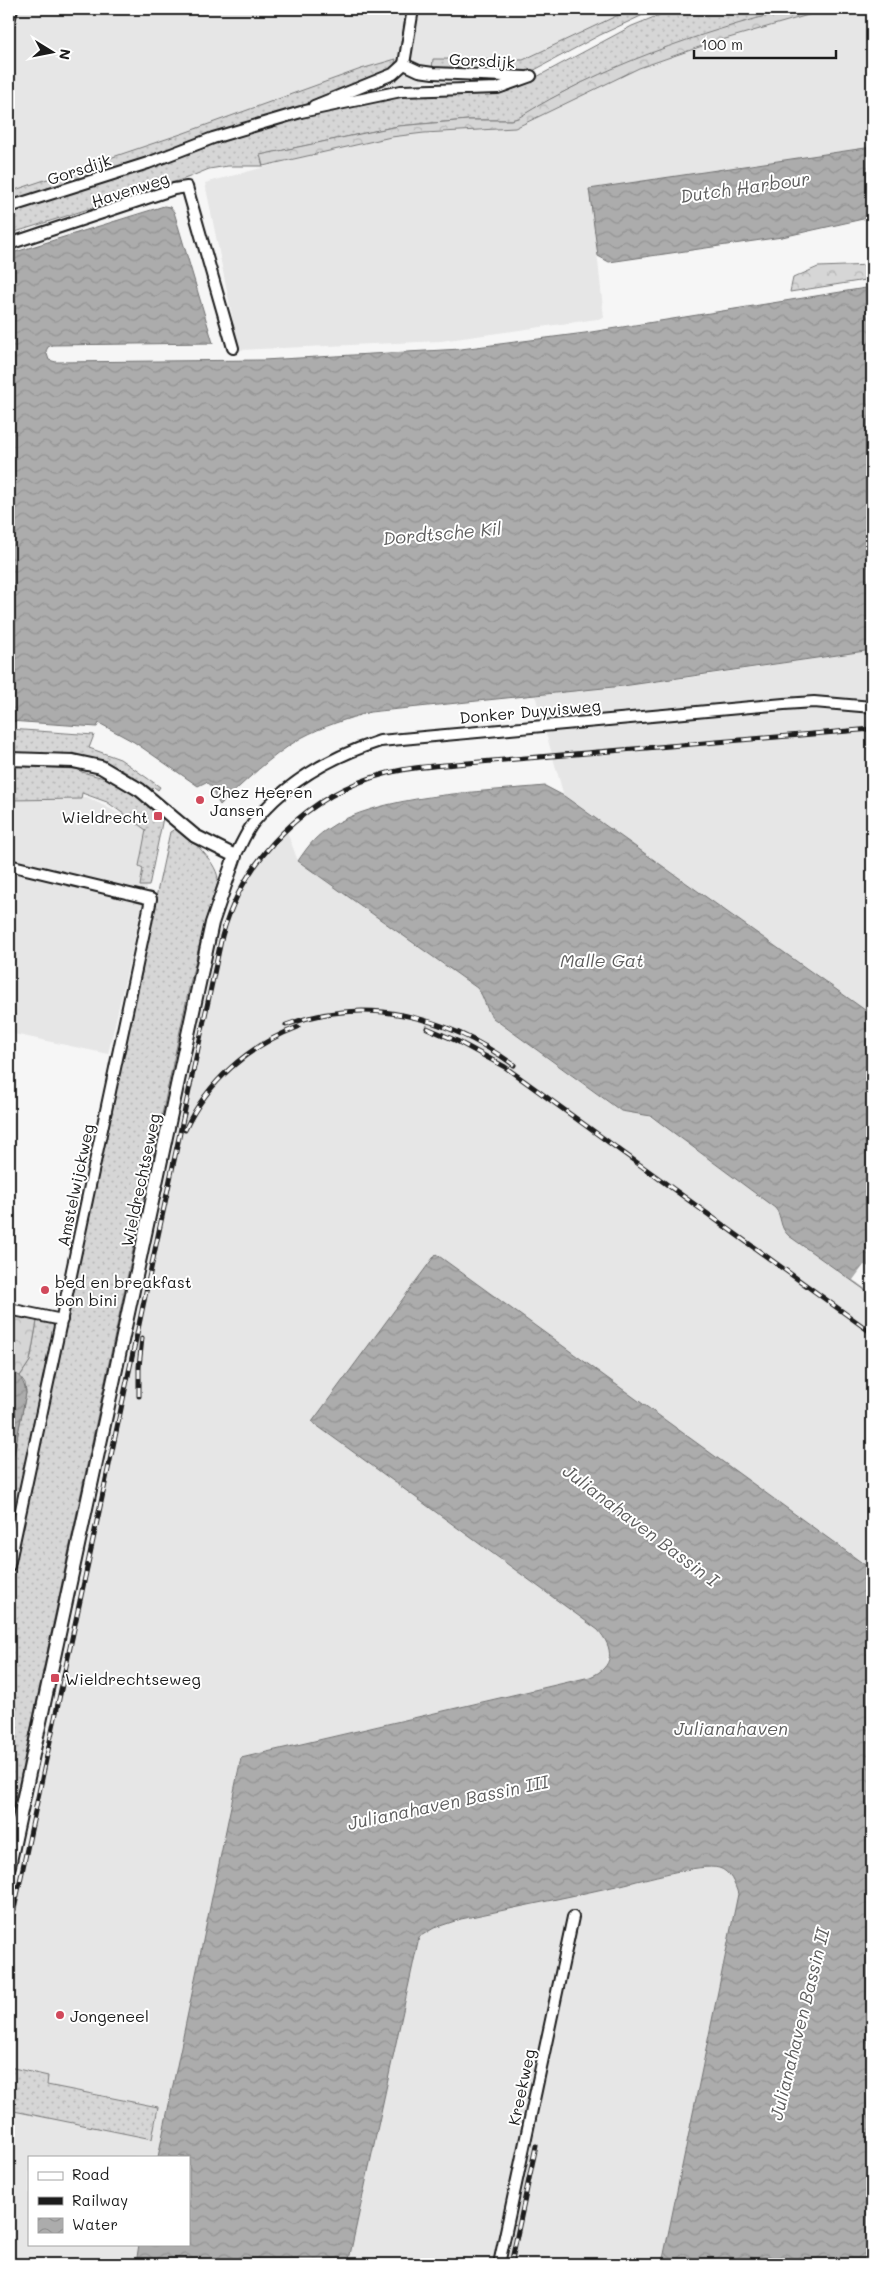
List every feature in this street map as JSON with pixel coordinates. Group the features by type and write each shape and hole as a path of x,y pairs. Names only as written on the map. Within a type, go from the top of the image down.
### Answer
{"street":[{"path":"9,22 12,9"},
{"path":"404,64 413,9"},
{"name":"Gorsdijk","path":"9,207 148,163 213,138 301,112 401,92 498,88 531,76 508,77 433,72 419,70 404,64 393,74 301,112"},
{"name":"Havenweg","path":"9,244 174,189 187,187 233,348"},
{"name":"Donker Duyvisweg","path":"236,856 254,822 288,789 308,774 352,750 380,741 784,704 830,703 872,707"},
{"path":"9,759 73,761 101,767 140,790 195,836 236,856"},
{"name":"Wieldrechtseweg","path":"9,1866 212,923 236,856"},
{"name":"Amstelwijckweg","path":"9,864 151,899 9,1566"},
{"path":"9,1309 62,1320"},
{"name":"Kreekweg","path":"499,2264 573,1917"}],"shaded area":[{"path":"9,9 632,9 531,67 369,88 9,223"},
{"path":"816,9 872,9 872,157 591,194 604,318 441,341 239,350 205,183 430,123 515,128 660,50"},
{"path":"872,650 872,1015 564,796 535,695 694,677"},
{"path":"9,795 87,797 149,829 146,890 108,1054 9,1033"},
{"path":"286,829 298,861 477,988 483,994 488,1011 493,1018 620,1111 644,1114 662,1124 775,1208 779,1213 781,1226 789,1236 872,1295 872,1571 436,1254 313,1422 598,1630 606,1639 610,1650 605,1667 601,1673 590,1677 241,1758 159,2156 28,2156 28,2246 140,2246 136,2264 9,2264 9,1932 218,954 230,913 242,887"},
{"path":"709,1867 720,1868 727,1872 734,1881 738,1894 662,2264 348,2264 419,1937 434,1928 461,1919 661,1875"}],"green space":[{"path":"631,9 656,9 600,35 527,74 432,69 433,59 523,60"},
{"path":"674,9 792,9 721,30 651,54 550,99 519,118 398,126 261,155 263,166 228,166 209,169 187,178 9,234 9,211 291,116 407,95 505,92 516,88 632,26"},
{"path":"792,9 829,9 708,44 639,68 515,128 424,133 391,137 263,166 260,155 398,126 468,120 511,120 518,118 583,82 651,53 721,29"},
{"path":"396,59 394,66 382,73 306,104 9,204 9,192 184,133 361,69"},
{"path":"872,265 872,279 790,292 793,278 818,267"},
{"path":"9,729 94,735 89,748 120,759 160,787 158,790 154,787 152,789 124,771 97,759 57,754 9,753"},
{"path":"9,766 77,769 104,778 111,778 133,792 163,818 149,886 140,886 143,868 139,866 146,830 107,802 82,793 81,799 9,800"},
{"path":"175,829 196,844 203,852 214,868 218,882 204,925 190,984 9,1830 9,1585 170,832"},
{"path":"9,1315 37,1321 30,1361 20,1376 9,1371"},
{"path":"37,1321 52,1324 55,1328 9,1545 9,1479 26,1393 25,1383 20,1376 30,1361"},
{"path":"9,2067 48,2076 47,2085 158,2107 152,2139 9,2110"}],"water":[{"name":"Dutch Harbour","path":"872,147 872,217 782,237 609,262 598,256 589,189"},
{"name":"Dordtsche Kil","path":"164,206 170,207 174,212 213,343 52,345 46,351 49,360 56,362 263,360 461,349 585,333 872,287 872,650 623,686 370,712 326,726 301,738 269,761 220,805 215,797 213,788 206,782 198,786 134,742 99,723 97,727 9,721 9,254"},
{"name":"Malle Gat","path":"545,786 564,796 872,1015 872,1295 789,1236 783,1229 775,1208 651,1116 621,1111 493,1018 477,988 298,861 310,844 326,830 347,818 373,809 431,797"},
{"name":"Julianahaven","path":"436,1254 872,1570 872,2247 868,2264 662,2264 738,1894 734,1882 726,1872 719,1868 710,1867 671,1873 461,1919 434,1928 419,1937 348,2264 136,2264 139,2246 190,2246 190,2156 158,2156 241,1758 590,1677 604,1668 608,1662 609,1650 598,1630 312,1422"},
{"path":"9,1371 21,1379 26,1393 9,1479"}],"pier":[{"path":"864,1265 872,1268 872,1297 865,1293 867,1290 853,1280"}],"railway":[{"path":"9,1933 222,936 232,907 246,880 263,855 283,832 331,796 359,783 396,771 430,766 872,729"},
{"path":"286,1025 316,1016 346,1012 376,1012 405,1015 461,1034 488,1048 514,1065"},
{"path":"185,1130 205,1096 231,1068 262,1044 298,1027"},
{"path":"427,1028 457,1041 505,1067 872,1333"},
{"path":"139,1396 142,1338"},
{"path":"511,2264 536,2146"}],"place":[{"name":"Chez Heeren Jansen","path":"200,800"},
{"name":"Wieldrecht","path":"158,816"},
{"name":"bed en breakfast bon bini","path":"45,1290"},
{"name":"Wieldrechtseweg","path":"55,1678"},
{"name":"Jongeneel","path":"60,2015"}],"water label":[{"name":"Julianahaven Bassin I","path":"641,1525"},
{"name":"Julianahaven Bassin III","path":"448,1802"},
{"name":"Julianahaven Bassin II","path":"799,2024"}]}
